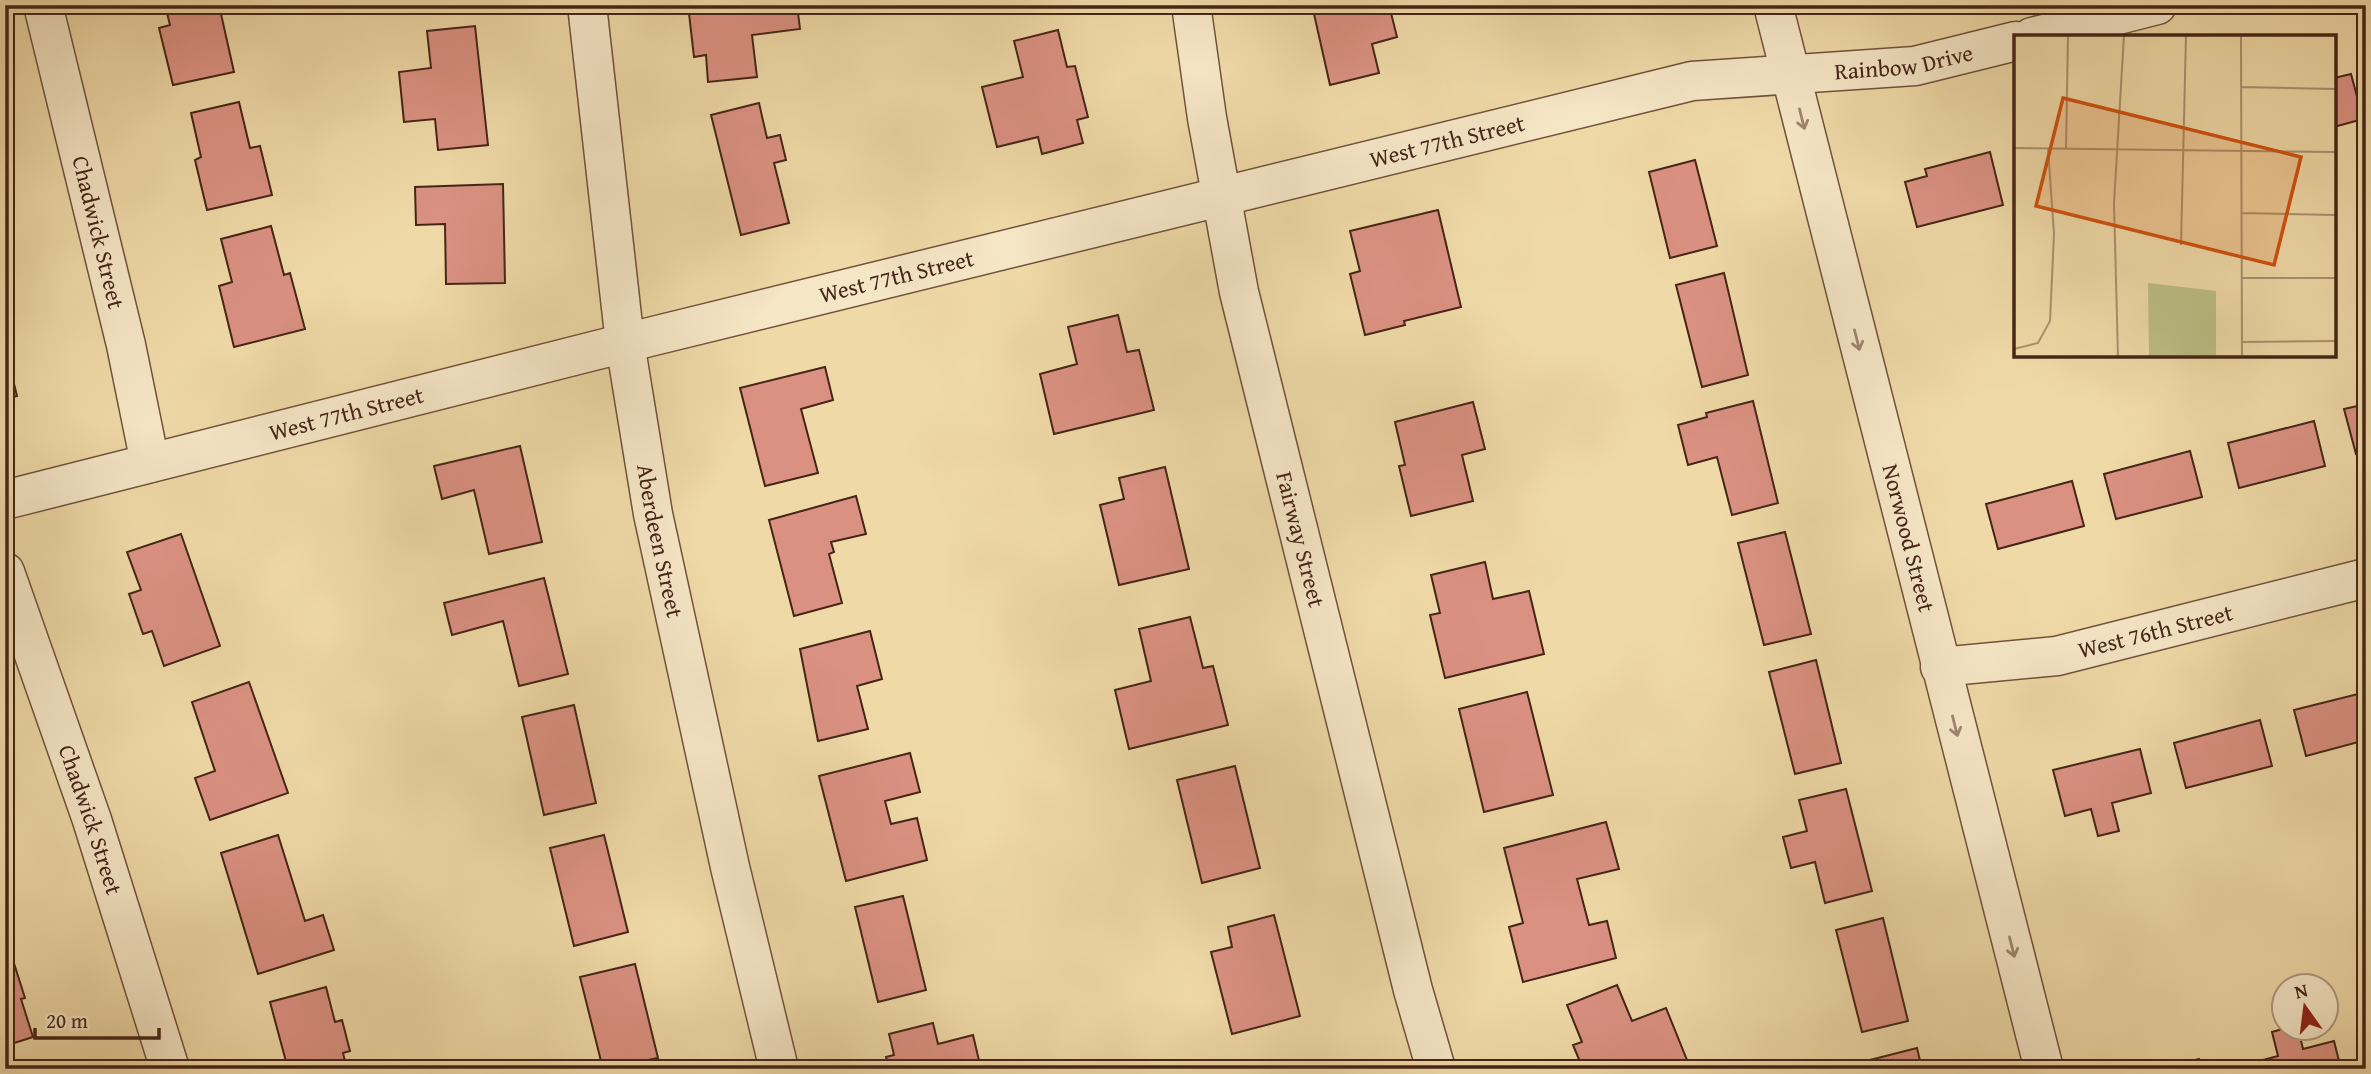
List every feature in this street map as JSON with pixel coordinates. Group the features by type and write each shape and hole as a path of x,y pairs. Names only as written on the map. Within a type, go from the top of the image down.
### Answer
{"street":[{"name":"Chadwick Street","path":"43,5 126,345 150,463"},
{"name":"Aberdeen Street","path":"587,5 625,343 653,514 730,867 779,1069"},
{"name":"Fairway Street","path":"1191,5 1221,197 1246,319 1413,990 1436,1069"},
{"name":"Norwood Street","path":"1773,5 2044,1069"},
{"path":"2040,35 2157,5"},
{"name":"Rainbow Drive","path":"1790,75 1916,66 2014,42"},
{"name":"West 77th Street","path":"5,500 625,343 1692,81 1790,75"},
{"name":"Chadwick Street","path":"5,572 92,820 170,1069"},
{"name":"West 76th Street","path":"1940,667 2057,656 2366,578"}],"building":[{"path":"165,5 219,5 234,72 173,85 159,28 170,25"},
{"path":"688,5 797,5 800,29 752,35 757,77 708,82 706,55 694,57"},
{"path":"1312,5 1389,5 1397,37 1372,44 1379,73 1330,85"},
{"path":"475,26 488,145 438,150 435,119 404,122 399,72 431,68 427,31"},
{"path":"1058,30 1067,67 1075,66 1088,117 1077,120 1083,143 1042,154 1038,137 997,147 982,87 1023,77 1014,41"},
{"path":"2351,74 2363,119 2336,126 2336,78"},
{"path":"239,102 250,148 260,146 272,195 207,210 195,160 201,157 191,113"},
{"path":"759,103 767,138 780,135 786,160 774,163 789,223 741,235 711,115"},
{"path":"1990,152 2003,205 1917,227 1905,182 1927,176 1925,169"},
{"path":"1695,160 1717,246 1670,258 1649,172"},
{"path":"503,184 505,283 446,284 445,224 416,225 415,187"},
{"path":"1438,210 1461,307 1404,321 1405,325 1365,335 1350,274 1360,271 1350,231"},
{"path":"271,226 284,275 290,273 305,329 234,347 219,286 232,282 221,239"},
{"path":"1724,273 1748,375 1702,387 1676,285"},
{"path":"1118,315 1127,352 1139,350 1154,410 1054,434 1040,374 1077,364 1068,327"},
{"path":"5,347 17,396 5,399"},
{"path":"825,367 833,400 801,409 818,473 765,486 740,388"},
{"path":"1753,401 1778,503 1732,515 1717,457 1688,465 1678,425 1707,417 1706,413"},
{"path":"1473,402 1485,449 1462,455 1473,501 1411,516 1399,466 1405,465 1395,422"},
{"path":"2366,404 2366,452 2356,454 2344,409"},
{"path":"2314,421 2325,466 2239,488 2228,443"},
{"path":"520,446 542,542 489,554 474,490 442,499 434,466"},
{"path":"2190,451 2202,497 2116,519 2104,474"},
{"path":"1165,467 1189,569 1119,585 1100,505 1124,499 1119,478"},
{"path":"2072,481 2084,526 1998,549 1986,504"},
{"path":"856,496 866,534 831,542 834,552 829,554 842,603 794,616 769,520"},
{"path":"1785,532 1811,634 1764,645 1738,543"},
{"path":"181,534 220,646 164,666 152,631 143,634 129,594 141,590 127,552"},
{"path":"1485,562 1493,599 1529,591 1544,654 1445,678 1430,615 1440,613 1431,575"},
{"path":"544,578 568,674 519,686 503,621 452,635 444,603"},
{"path":"1190,617 1203,668 1213,666 1228,725 1129,749 1115,690 1151,681 1139,629"},
{"path":"870,631 882,679 857,686 868,729 818,741 800,649"},
{"path":"1816,660 1841,763 1795,774 1769,672"},
{"path":"249,682 288,793 210,820 195,778 215,771 192,702"},
{"path":"1527,692 1553,795 1484,812 1459,709"},
{"path":"2366,692 2366,740 2306,756 2294,710"},
{"path":"574,705 596,803 544,815 522,717"},
{"path":"2260,720 2272,766 2186,788 2174,743"},
{"path":"2140,749 2151,793 2112,803 2119,831 2098,836 2091,809 2065,816 2053,770"},
{"path":"910,753 920,792 885,801 891,824 917,818 927,860 846,881 819,776"},
{"path":"1235,766 1260,868 1202,883 1177,780"},
{"path":"1846,789 1872,891 1825,903 1815,862 1791,868 1783,837 1807,831 1799,800"},
{"path":"1606,822 1619,869 1577,879 1589,925 1607,921 1616,958 1523,982 1509,927 1523,923 1504,848"},
{"path":"278,835 305,921 323,915 334,950 258,974 221,853"},
{"path":"604,835 628,932 574,946 550,848"},
{"path":"903,896 926,990 878,1002 855,907"},
{"path":"1274,915 1300,1016 1232,1034 1211,952 1232,947 1228,927"},
{"path":"1883,918 1908,1021 1862,1032 1836,930"},
{"path":"5,935 25,998 21,999 33,1037 5,1046"},
{"path":"635,964 658,1058 603,1069 580,977"},
{"path":"1617,985 1632,1021 1666,1008 1689,1065 1680,1069 1583,1069 1573,1045 1582,1042 1567,1005"},
{"path":"326,987 335,1022 342,1020 350,1051 343,1053 347,1069 288,1069 270,1002"},
{"path":"933,1023 938,1044 973,1035 981,1069 889,1069 886,1057 894,1055 889,1034"},
{"path":"2274,1042 2301,1042 2303,1049 2334,1042 2341,1069 2249,1069 2248,1064 2278,1056"},
{"path":"1917,1048 1922,1069 1873,1069 1870,1060"},
{"path":"2199,1059 2202,1069 2161,1069"}]}
